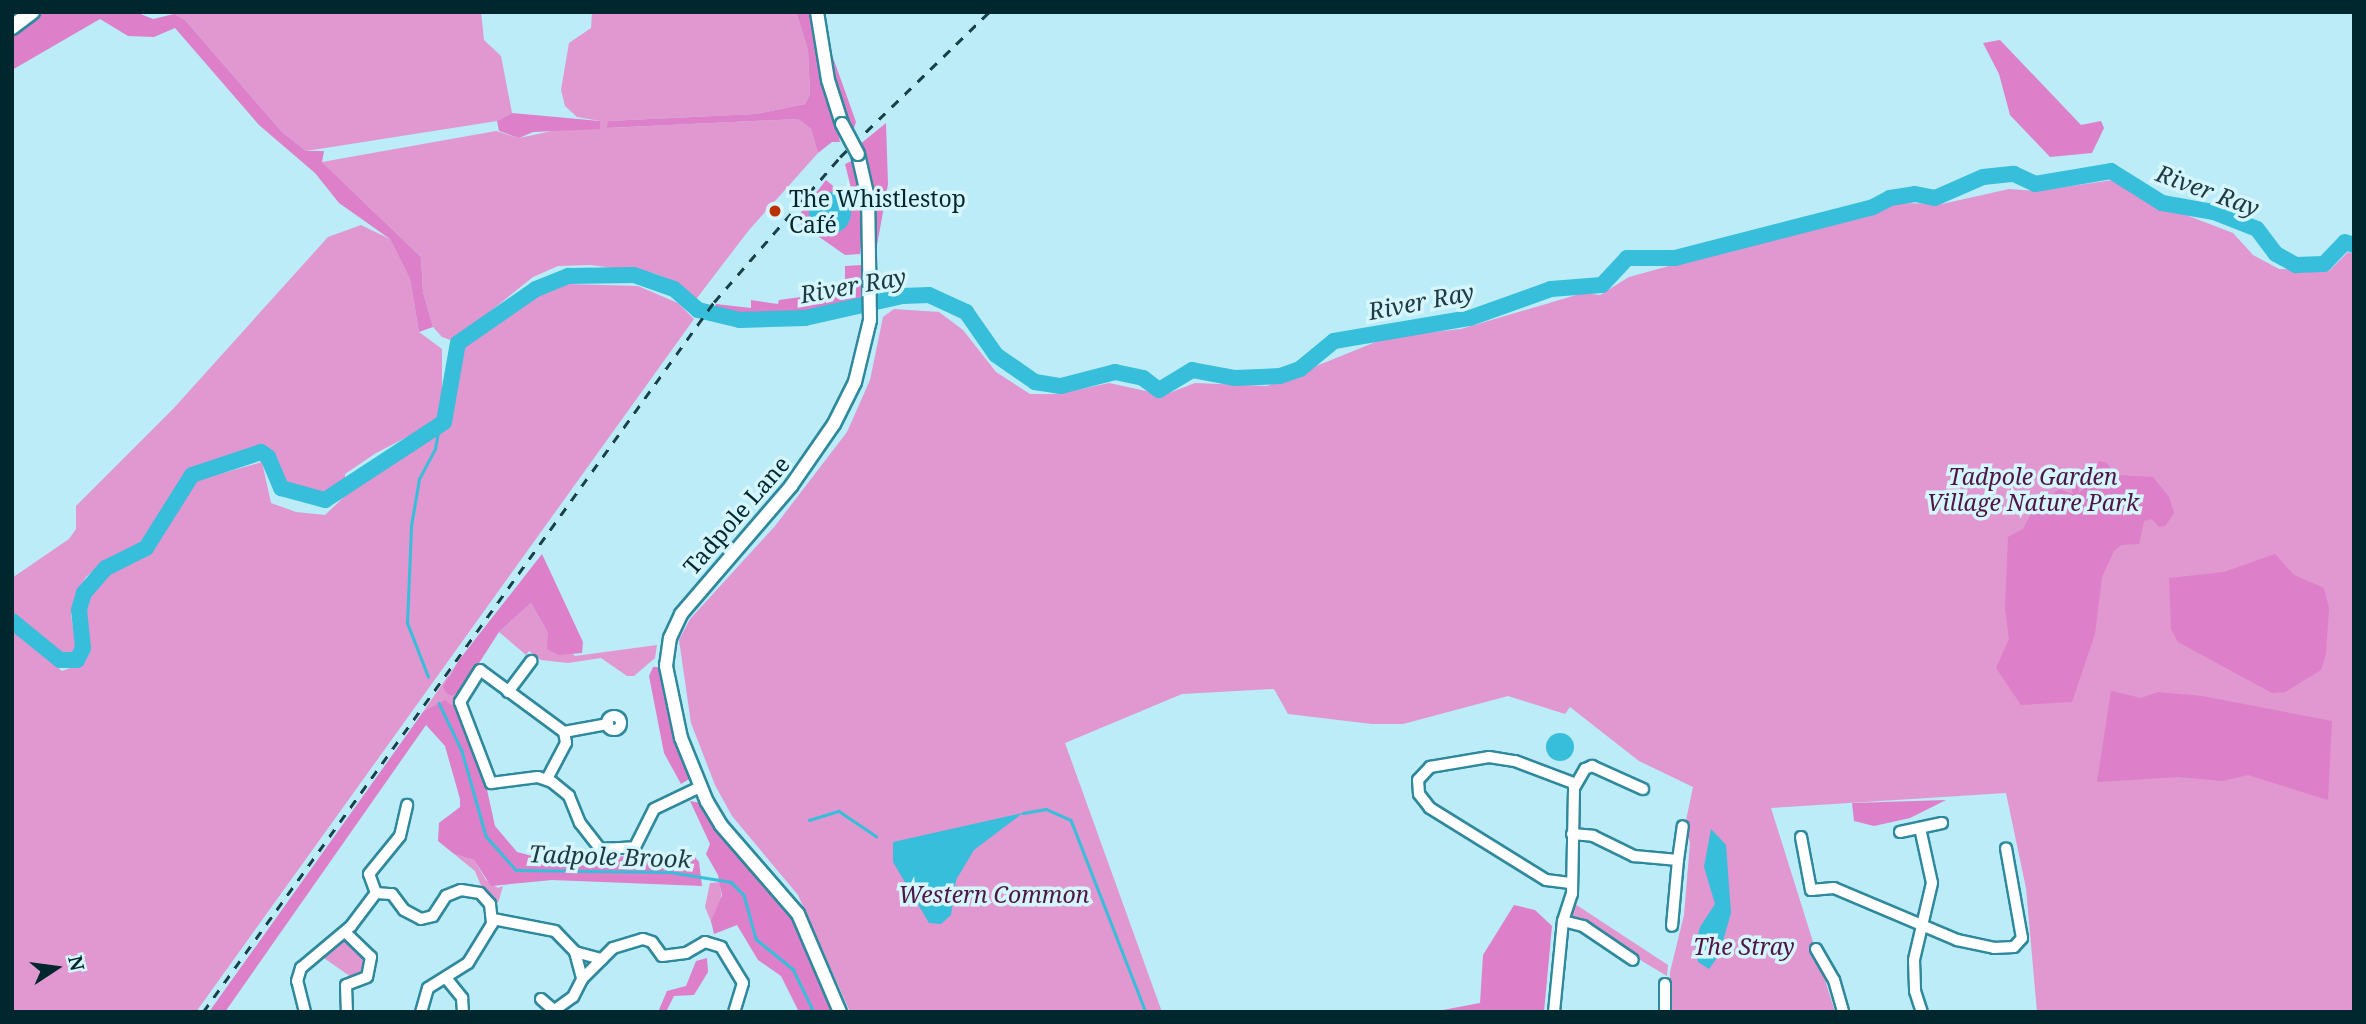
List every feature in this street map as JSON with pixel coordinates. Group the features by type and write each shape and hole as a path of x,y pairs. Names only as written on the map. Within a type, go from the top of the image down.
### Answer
{"main road":[{"path":"12,27 32,12"}],"street":[{"name":"Tadpole Lane","path":"817,12 828,80 842,124 858,154 868,198 870,326 855,382 826,437 770,514 691,600 670,638 668,688 700,787 721,824 798,914 840,1012"},
{"path":"508,692 531,661"},
{"path":"547,779 566,743 564,732 480,670 460,702 491,783 547,779 569,796 580,823 597,847 605,850 635,847 653,811 700,787"},
{"path":"564,732 608,724"},
{"path":"1570,883 1546,880 1430,808 1419,794 1418,780 1430,767 1489,757 1515,761 1576,784"},
{"path":"1554,1012 1563,921 1572,894 1570,805 1576,784 1584,769 1592,766 1643,789"},
{"path":"376,893 369,874 400,836 407,805"},
{"path":"1900,832 1942,823"},
{"path":"1672,926 1683,826"},
{"path":"1920,828 1932,883 1914,966 1922,1012"},
{"path":"1572,834 1593,836 1634,856 1678,860"},
{"path":"1801,837 1811,890"},
{"path":"1799,892 1834,888 1979,947 2006,948 2020,943 2021,927 2006,848"},
{"path":"376,893 392,894 409,913 424,919 435,914 447,895 472,890 488,900 493,919 465,967 428,988 421,1012"},
{"path":"305,1012 298,972 345,932 376,893"},
{"path":"493,919 548,928 575,952 602,959"},
{"path":"1563,921 1583,926 1633,960"},
{"path":"345,932 372,957 367,977 345,987 347,1012"},
{"path":"541,999 555,1011 573,997 582,979 620,943 643,939 652,942 658,960 690,952 705,942 721,947 743,984 734,1012"},
{"path":"1816,949 1834,980 1843,1012"},
{"path":"575,952 582,979"},
{"path":"446,978 462,998 463,1012"},
{"path":"1665,984 1665,1012"}],"green space":[{"path":"128,12 481,12 484,40 501,56 512,113 497,121 306,151 282,132 185,20 173,14"},
{"path":"592,12 796,12 808,50 810,94 805,104 756,114 608,121 608,128 798,119 811,129 818,153 749,230 697,298 690,300 669,279 653,273 590,265 558,266 533,277 453,341 442,337 433,327 423,292 421,257 322,162 496,131 519,138 600,121 577,117 565,106 561,90 569,43 591,28"},
{"name":"Tadpole Garden Village Nature Park","path":"2113,180 2139,197 2233,233 2253,255 2279,269 2329,271 2348,252 2354,254 2354,1012 2037,1012 2026,888 2006,793 1771,808 1835,1012 1669,1012 1670,972 1684,915 1690,843 1685,825 1693,787 1639,761 1570,707 1565,714 1508,696 1403,724 1372,724 1288,714 1274,689 1182,694 1065,743 1162,1012 850,1012 798,895 732,816 715,785 691,723 679,640 690,619 775,526 847,432 870,380 883,317 894,309 939,312 963,330 996,372 1030,394 1058,394 1109,383 1164,395 1195,383 1267,386 1388,337 1461,329 1583,293 1600,295 1629,277 1898,203 1942,204 2009,189 2037,191"},
{"path":"361,225 390,239 410,279 419,332 442,349 442,410 436,422 376,453 345,474 345,480 323,498 283,487 267,449 190,470 139,544 104,561 86,577 75,595 71,615 77,655 61,657 12,615 12,578 69,539 76,529 76,506 173,409 328,237"},
{"path":"569,284 638,286 678,303 694,319 196,1012 12,1012 12,630 62,671 79,665 88,653 86,614 94,586 103,576 155,548 165,526 198,480 262,462 271,503 296,512 325,515 367,475 445,426 463,345 538,293"},
{"path":"531,603 548,633 575,656 657,645 655,658 634,676 627,676 601,658 568,663 541,660 529,651 526,655 499,632"},
{"path":"459,660 449,676 452,696 461,691 459,711 423,712"},
{"path":"454,854 474,860 486,880 498,888 503,886 498,903 482,888 475,871"},
{"path":"720,882 722,905 712,924 705,907 710,883"},
{"path":"1575,904 1668,965 1667,976 1570,918"},
{"path":"346,940 366,959 363,974 351,977 324,958"}],"shaded area":[{"path":"41,12 138,13 153,19 174,14 185,20 282,132 306,151 324,151 322,162 421,257 423,292 433,327 419,332 410,279 390,239 339,203 315,173 259,125 175,28 154,37 128,36 100,19 12,70 12,34"},
{"path":"796,12 813,12 840,142 832,142 818,153 811,129 798,119 607,128 608,121 756,114 805,104 810,94 808,50"},
{"path":"2000,40 2081,125 2101,121 2104,128 2092,153 2050,157 2010,115 1999,74 1983,43"},
{"path":"831,52 856,122 853,131 838,99"},
{"path":"512,113 600,121 600,129 533,132 519,138 499,131 497,121"},
{"path":"886,123 888,184 876,251 873,188 859,145"},
{"path":"854,160 865,206 860,254 845,255 795,220 826,180 838,190 852,192 845,164","holes":["823,194 850,213 841,231 817,231 811,205"]},
{"path":"862,265 861,299 855,305 793,314 713,311 716,304 751,308 751,300 778,304 779,300 845,291 845,266"},
{"path":"2099,461 2107,463 2115,475 2153,477 2169,497 2174,513 2165,526 2159,527 2152,519 2144,521 2139,544 2121,545 2114,551 2102,577 2095,634 2072,702 2021,705 1996,668 2009,639 2005,608 2008,537 2023,529 2030,515 2059,489 2073,494 2067,473 2073,468 2080,471 2079,493 2091,482"},
{"path":"542,554 583,642 582,653 559,655 547,649 548,633 531,603 499,632 461,691 452,696 446,693 443,687 459,660"},
{"path":"2275,554 2294,575 2324,588 2329,608 2326,654 2321,670 2285,692 2272,693 2178,642 2171,629 2169,578 2224,572"},
{"path":"653,667 659,667 672,731 689,779 681,784 664,753 649,676"},
{"path":"2111,691 2141,698 2158,692 2202,696 2332,721 2328,800 2248,775 2222,781 2178,777 2097,782"},
{"path":"445,700 459,711 480,758 495,826 517,852 536,857 694,856 699,862 702,886 552,880 491,886 474,860 454,854 438,841 439,823 460,807 460,799 445,746 426,725 225,1012 209,1012 423,712"},
{"path":"1946,800 1910,818 1874,826 1854,821 1852,803"},
{"path":"690,801 701,803 725,836 786,901 833,1012 799,1012 781,976 758,960 737,925 714,934 711,921 722,896 718,875 706,854 710,844"},
{"path":"1514,905 1535,910 1552,926 1544,1012 1432,1012 1480,1003 1483,955"},
{"path":"707,958 708,972 694,995 674,996 666,1012 658,1012 667,991 686,986 696,961"}],"water":[{"path":"830,192 845,198 851,213 845,228 830,234 815,228 809,213 815,198"},
{"path":"1560,733 1570,737 1574,747 1570,757 1560,761 1550,757 1546,747 1550,737"},
{"path":"1023,813 974,850 956,880 951,915 941,924 929,923 893,862 893,842"},
{"path":"1711,829 1726,845 1731,913 1719,955 1709,969 1698,962 1695,946 1700,927 1715,904 1704,867"}],"waterway":[{"name":"River Ray","path":"12,621 60,660 77,660 83,648 79,610 84,593 106,568 146,548 192,475 261,452 268,457 281,488 325,500 444,422 458,343 536,289 568,276 634,275 674,289 698,310 740,320 805,318 903,296 929,295 966,312 996,355 1035,382 1061,386 1115,372 1143,378 1159,390 1192,370 1235,378 1280,376 1300,369 1334,341 1470,318 1551,289 1602,285 1627,258 1675,258 1873,207 1890,198 1915,194 1935,198 1983,177 2014,174 2035,184 2111,171 2162,203 2214,212 2257,229 2276,254 2296,265 2324,264 2345,242 2354,245"},
{"name":"Tadpole Brook","path":"428,677 407,623 411,526 419,479 435,449 439,426"},
{"name":"Tadpole Brook","path":"439,703 462,751 486,836 516,870 670,872 731,882 744,895 756,939 793,969 814,1012"},
{"path":"1023,813 1046,809 1071,820 1146,1012"},
{"path":"809,820 839,811 876,836"}],"railway":[{"path":"203,1012 714,302 840,157 989,12"}],"place":[{"name":"The Whistlestop Café","path":"775,211"}],"park label":[{"name":"Western Common","path":"994,894"},
{"name":"The Stray","path":"1744,946"}]}
